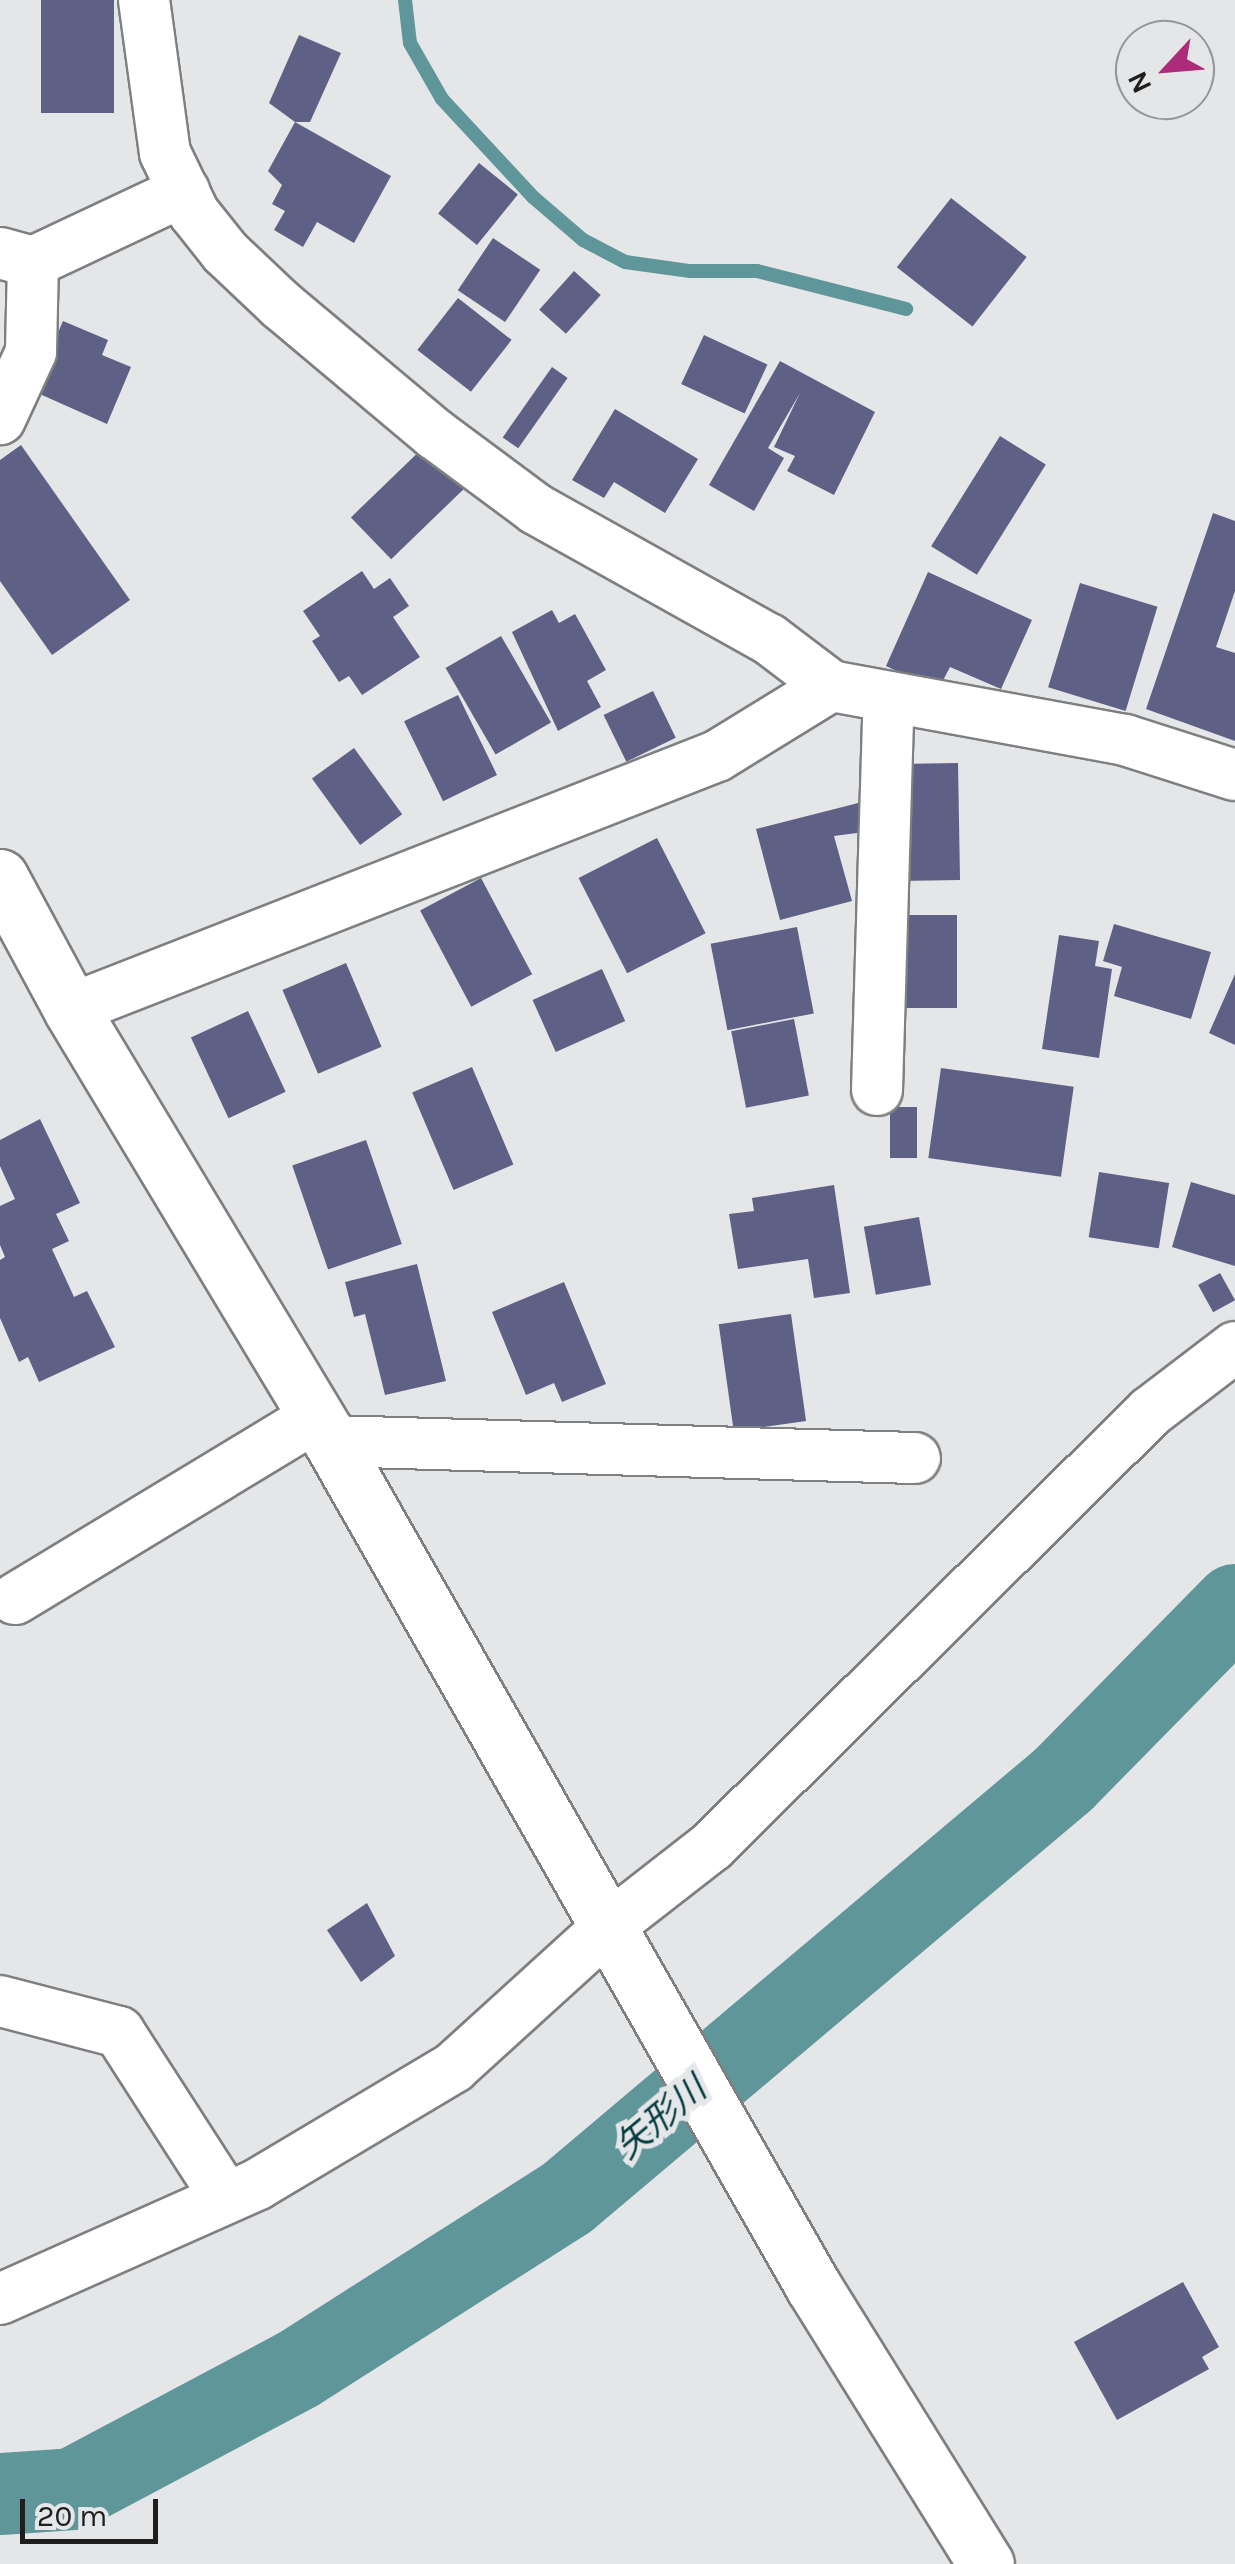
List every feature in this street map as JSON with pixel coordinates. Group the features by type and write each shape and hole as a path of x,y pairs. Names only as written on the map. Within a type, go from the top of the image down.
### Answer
{"street":[{"path":"144,0 165,153 194,213 225,252 281,305 435,434 536,509 770,639 831,686 1125,740 1235,775"},
{"path":"0,419 31,352 16,258 184,192"},
{"path":"71,1009 717,756 831,686"},
{"path":"877,1090 889,697"},
{"path":"0,877 71,1009 324,1428 813,2286 986,2564"},
{"path":"0,2299 258,2184 454,2066 608,1927 712,1846 1150,1412 1235,1347"},
{"path":"5,1602 324,1428 915,1458"},
{"path":"0,2001 118,2032 226,2198"}],"building":[{"path":"41,0 114,0 114,113 41,113"},
{"path":"299,35 341,53 310,122 295,122 269,103"},
{"path":"295,122 391,176 354,243 317,222 303,247 274,230 285,211 272,204 282,185 268,171"},
{"path":"479,163 518,194 477,245 438,214"},
{"path":"951,198 1027,257 972,326 897,267"},
{"path":"493,238 540,270 505,322 458,290"},
{"path":"574,271 601,295 566,334 539,310"},
{"path":"458,298 512,340 471,392 417,350"},
{"path":"63,321 108,340 102,355 131,367 107,424 33,391"},
{"path":"704,335 767,365 745,414 681,384"},
{"path":"780,361 875,412 834,495 787,471 795,456 774,447 800,393 768,448 784,458 754,511 709,485"},
{"path":"552,367 568,378 518,448 503,437"},
{"path":"615,409 698,459 665,513 614,482 604,498 572,480"},
{"path":"1000,436 1046,465 977,575 931,546"},
{"path":"430,441 470,483 391,559 351,517"},
{"path":"21,445 130,600 52,655 0,581 0,460"},
{"path":"1213,513 1235,521 1235,591 1216,647 1235,653 1235,741 1146,709"},
{"path":"362,571 374,589 390,578 409,606 393,617 420,657 362,695 349,676 339,682 312,641 320,636 303,611"},
{"path":"928,572 1032,620 1001,689 950,667 938,690 886,666"},
{"path":"1080,583 1157,607 1126,711 1048,687"},
{"path":"552,610 559,623 575,614 606,670 587,681 601,707 558,731 512,632"},
{"path":"501,636 551,723 496,755 446,668"},
{"path":"653,691 676,738 626,762 604,715"},
{"path":"458,695 497,775 443,801 404,721"},
{"path":"354,748 402,814 360,845 312,779"},
{"path":"958,763 960,880 900,881 898,764"},
{"path":"870,800 872,831 834,836 852,901 780,920 756,829"},
{"path":"657,838 706,933 627,973 579,878"},
{"path":"481,878 532,974 471,1007 420,910"},
{"path":"902,915 957,915 957,1008 902,1008"},
{"path":"1114,924 1211,952 1191,1019 1114,996 1122,967 1103,961"},
{"path":"797,927 814,1013 727,1030 711,944"},
{"path":"1059,935 1099,941 1095,966 1112,969 1099,1058 1042,1049"},
{"path":"346,963 382,1047 318,1074 282,990"},
{"path":"602,969 625,1021 556,1052 533,1000"},
{"path":"1235,974 1235,1045 1209,1033"},
{"path":"248,1011 286,1092 229,1118 191,1038"},
{"path":"794,1019 809,1096 746,1108 731,1031"},
{"path":"472,1067 513,1165 454,1190 412,1092"},
{"path":"941,1068 1074,1087 1061,1177 928,1158"},
{"path":"890,1107 917,1107 917,1158 890,1158"},
{"path":"40,1119 80,1203 56,1214 69,1241 52,1249 74,1297 87,1291 115,1347 39,1382 28,1357 19,1362 0,1318 0,1260 5,1257 0,1245 0,1206 15,1199 0,1166 0,1140"},
{"path":"366,1140 402,1244 328,1269 292,1165"},
{"path":"1099,1172 1169,1183 1159,1248 1089,1237"},
{"path":"1191,1182 1235,1195 1235,1266 1172,1247"},
{"path":"834,1185 850,1293 814,1298 808,1259 738,1269 729,1214 754,1211 752,1198"},
{"path":"919,1217 931,1285 876,1295 864,1227"},
{"path":"417,1264 446,1381 385,1395 365,1314 354,1317 345,1282"},
{"path":"1220,1273 1235,1300 1213,1312 1198,1285"},
{"path":"564,1282 606,1384 562,1402 554,1383 526,1395 492,1312"},
{"path":"791,1314 806,1421 734,1431 719,1324"},
{"path":"367,1903 395,1956 361,1982 327,1930"},
{"path":"1183,2282 1219,2347 1202,2357 1209,2369 1117,2420 1074,2342"}],"waterway":[{"path":"405,0 410,43 442,99 533,197 583,240 625,262 690,271 757,271 906,309"},
{"name":"矢形川","path":"0,2494 73,2489 297,2370 567,2198 1064,1779 1235,1605"}]}
